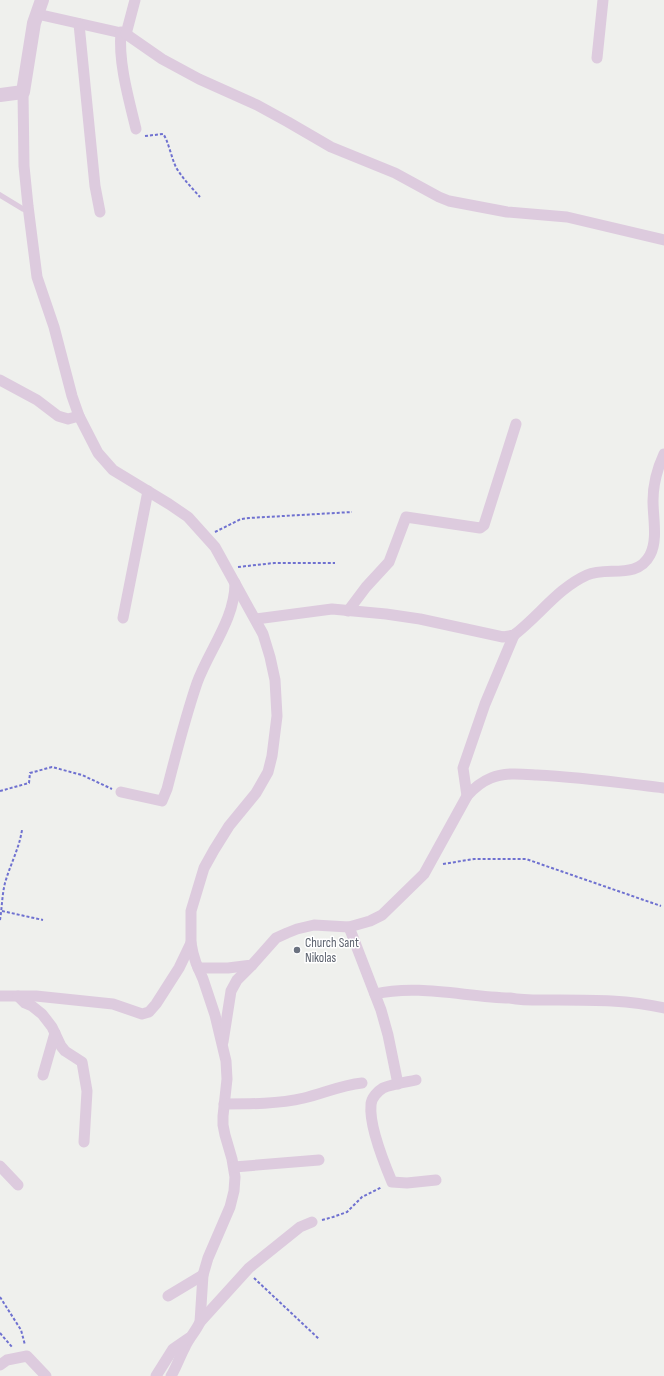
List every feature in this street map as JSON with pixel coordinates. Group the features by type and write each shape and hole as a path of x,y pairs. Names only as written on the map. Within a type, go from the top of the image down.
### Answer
{"street":[{"path":"42,0 34,23 23,92 24,166 28,211 37,277 54,327 72,396 79,416 94,445 107,465 188,517 215,547 256,619 268,646 275,680 277,716 272,756 268,772 256,793 229,826 204,868 191,911 191,943 223,1046 227,1079 223,1116 225,1135 234,1167 235,1177 234,1191 230,1207 208,1258 203,1275 200,1322"},
{"path":"135,0 120,44 122,62 136,129"},
{"path":"597,58 603,0"},
{"path":"37,14 124,33 162,59 199,79 257,105 331,147 395,173 449,201 507,212 567,218 664,240"},
{"path":"79,24 95,186 100,212"},
{"path":"0,95 23,92"},
{"path":"0,380 37,400 58,416 68,419 79,416"},
{"path":"348,611 366,587 388,562 406,517 466,527 480,528 484,525 516,424"},
{"path":"467,796 463,768 485,704 514,635 567,586 588,574 628,571 636,569 645,563 651,554 654,544 653,500 656,476 664,454"},
{"path":"124,618 148,491"},
{"path":"121,792 162,801 167,789 198,681 222,631 235,597 235,583"},
{"path":"256,619 332,609 420,619 503,638 514,635"},
{"path":"223,1046 232,991 237,980 276,938 297,929 314,925 349,927 370,921 382,915 424,874 467,796 481,783 492,777 508,774 569,777 664,788"},
{"path":"349,927 381,1010 388,1035 398,1084"},
{"path":"0,996 36,996 113,1004 142,1014 149,1012 156,1004 179,968 191,943"},
{"path":"198,968 228,968 252,965"},
{"path":"375,994 391,991 417,991 524,1000 610,1000 636,1002 664,1008"},
{"path":"18,996 25,1003 32,1006 42,1014 52,1027 65,1051 82,1062 87,1091 84,1142"},
{"path":"42,1076 55,1033"},
{"path":"416,1080 383,1088 375,1095 371,1103 371,1117 382,1160 392,1182 407,1183 436,1180"},
{"path":"224,1104 284,1102 362,1082"},
{"path":"234,1167 319,1160"},
{"path":"0,1166 18,1184"},
{"path":"171,1376 190,1337 200,1322 246,1271 300,1227 312,1222"},
{"path":"168,1296 203,1275"},
{"path":"156,1376 173,1349 190,1337"},
{"path":"0,1365 7,1360 27,1356 46,1376"}],"lane":[{"path":"0,195 28,211"}],"path":[{"path":"136,129 141,137 163,134 166,137 170,154 177,169 189,185 200,196"},
{"path":"206,536 241,519 352,512"},
{"path":"228,568 274,563 335,563"},
{"path":"0,791 29,783 30,773 52,767 82,775 121,792"},
{"path":"0,920 5,882 17,851 22,830"},
{"path":"427,867 474,859 526,859 661,906"},
{"path":"2,912 43,920"},
{"path":"312,1222 342,1215 362,1197 392,1182"},
{"path":"246,1271 319,1339"},
{"path":"0,1297 20,1330 27,1356"},
{"path":"0,1333 10,1346 27,1356"}],"place":[{"name":"Church Sant Nikolas","path":"297,950"}]}
